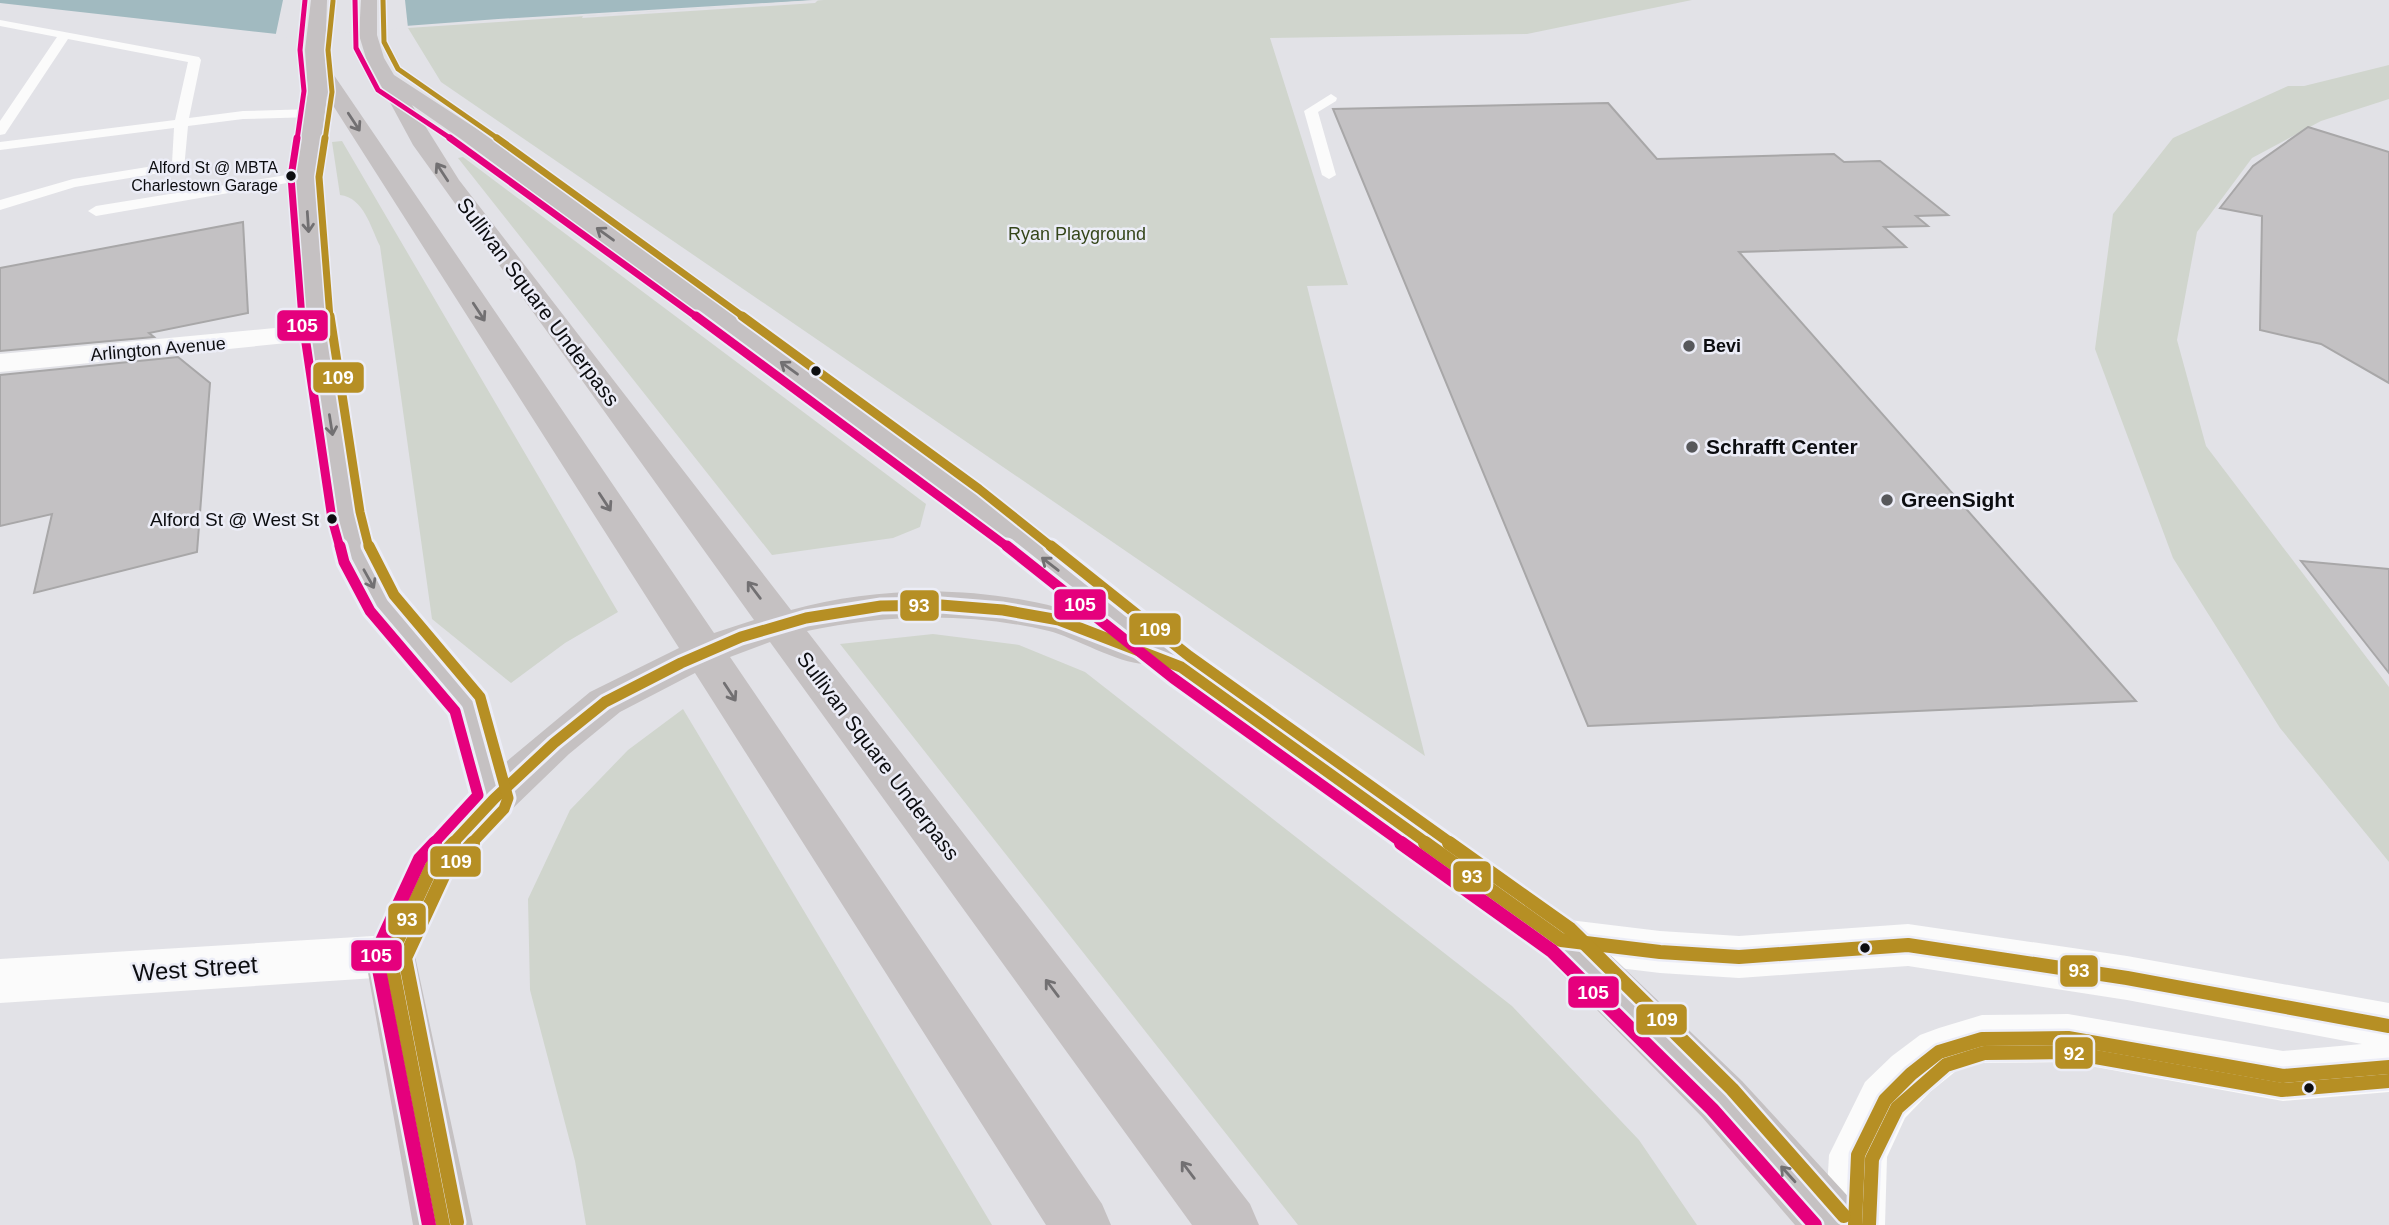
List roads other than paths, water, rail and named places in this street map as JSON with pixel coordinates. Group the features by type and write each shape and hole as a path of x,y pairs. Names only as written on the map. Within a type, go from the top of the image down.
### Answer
{"main road":[{"path":"319,0 314,113 304,176 317,333 346,515 357,557 382,603 468,704 494,799"},
{"name":"Sullivan Square Underpass","path":"369,0 368,35 375,58 424,145 459,197 1229,1225"},
{"path":"315,52 1081,1225"},
{"path":"387,79 468,134 960,493 1181,667 1561,940 1721,1099 1834,1225"},
{"name":"Arlington Avenue","path":"0,363 317,333"},
{"path":"443,1225 390,956 432,866 494,799 554,743 604,702 681,663 741,637 806,618 881,606 953,606 1003,610 1059,620 1181,667"},
{"path":"1561,940 1660,952 1739,957 1908,945 2127,978 2385,1062"},
{"name":"West Street","path":"0,981 390,956"},
{"path":"1855,1225 1858,1155 1885,1100 1911,1074 1939,1052 1982,1039 2068,1038 2283,1076 2385,1062"}],"lane":[{"path":"0,23 195,60 181,122 179,166 73,183 0,205"},
{"path":"0,131 64,36"},
{"path":"1329,175 1311,111 1331,98"},
{"path":"0,146 243,115 314,113"},
{"path":"96,211 304,176"}],"water":[{"path":"0,0 814,0 286,35 0,3"}],"place":[{"name":"Alford St @ MBTA Charlestown Garage","path":"291,176"},
{"name":"Bevi","path":"1689,346"},
{"name":"Schrafft Center","path":"1692,447"},
{"name":"GreenSight","path":"1887,500"},
{"name":"Alford St @ West St","path":"332,519"}],"park label":[{"name":"Ryan Playground","path":"1077,234"}]}
